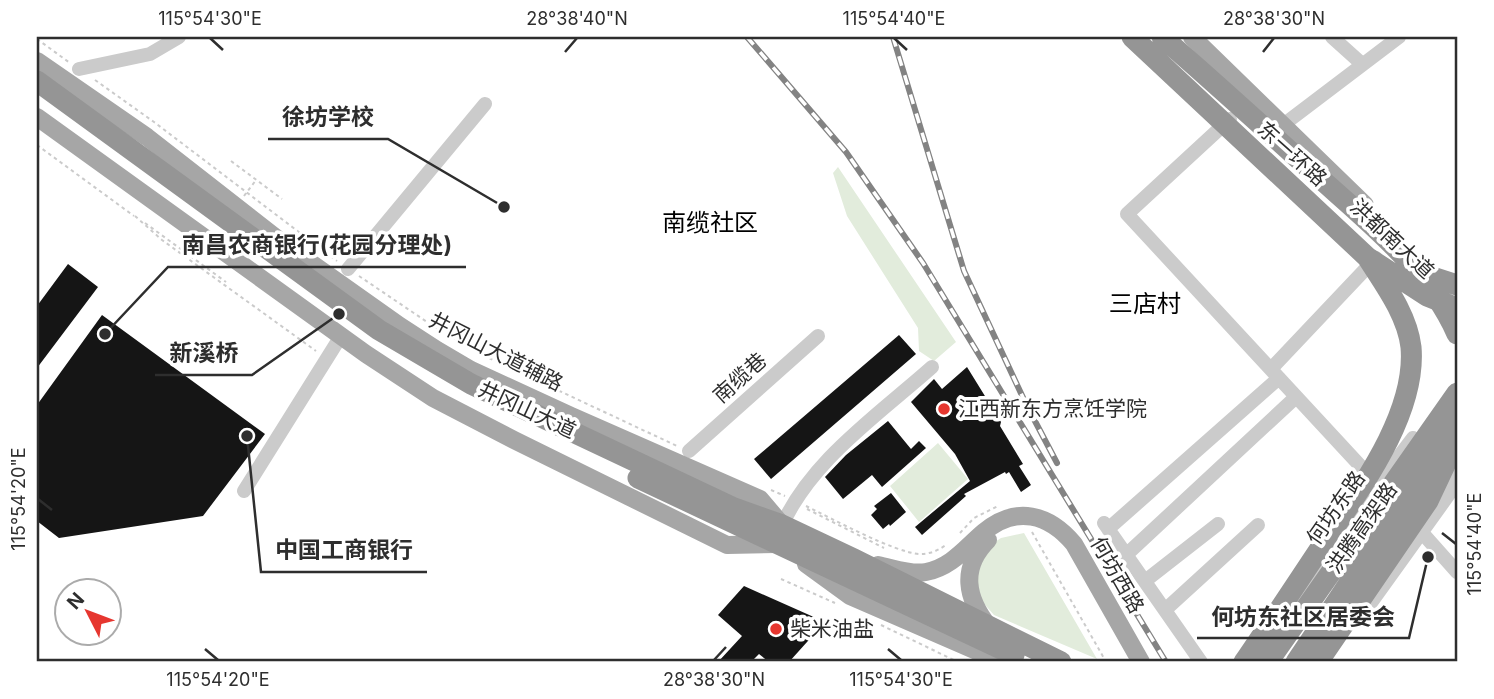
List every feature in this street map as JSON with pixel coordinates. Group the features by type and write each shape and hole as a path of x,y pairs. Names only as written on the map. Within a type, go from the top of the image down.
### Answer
{"highway":[{"path":"1113,37 1223,119"},
{"name":"东一环路","path":"1132,37 1372,257"},
{"name":"东一环路","path":"1162,37 1420,273 1446,309 1457,334"},
{"name":"井冈山大道","path":"37,81 391,337 471,384 734,508 778,534 1031,662"},
{"name":"井冈山大道","path":"37,93 372,339 459,391 712,515 854,559 1062,662"},
{"path":"1372,257 1426,296 1457,308"},
{"path":"1244,662 1379,460 1402,406 1410,374 1411,346 1394,299 1372,257"},
{"path":"1420,273 1457,285"},
{"name":"洪腾高架路","path":"1271,662 1457,393"},
{"name":"洪腾高架路","path":"1296,662 1457,423"},
{"path":"1428,501 1457,435"},
{"path":"1320,662 1457,460"}],"main road":[{"path":"1140,37 1223,119"},
{"path":"1170,37 1204,73"},
{"name":"洪都南大道","path":"1192,37 1457,296"},
{"name":"井冈山大道辅路","path":"37,61 147,137 284,244 437,350 471,370 760,499 778,534"},
{"path":"37,117 341,336 433,398 727,545 778,534 850,596 1002,662"},
{"name":"洪都南大道","path":"1372,257 1432,307 1457,334"},
{"path":"854,559 910,572 926,572 947,564 996,523 1020,521"},
{"path":"989,626 977,612 971,594 969,572 976,555 986,542 1001,530 1020,521"},
{"name":"何坊西路","path":"1020,521 1046,525 1064,547 1135,661"}],"street":[{"path":"79,69 150,54 179,37"},
{"path":"1332,37 1362,64"},
{"path":"1283,125 1399,37"},
{"path":"348,269 485,104"},
{"path":"1223,119 1126,214 1457,572"},
{"path":"1202,662 1106,525 1275,374 1372,257"},
{"path":"244,491 341,336"},
{"name":"南缆巷","path":"689,451 818,336"},
{"path":"778,534 800,491 824,463 932,367"},
{"name":"何坊东路","path":"1256,662 1378,484 1457,382"},
{"path":"1126,555 1296,397"},
{"name":"何坊东路","path":"1271,662 1457,406"},
{"path":"1329,662 1457,470"},
{"path":"1320,662 1457,482"},
{"path":"1145,581 1219,524"},
{"path":"1165,610 1258,525"}],"path":[{"path":"37,39 154,122 348,269 436,328 489,358 689,451"},
{"path":"37,145 226,282"},
{"path":"231,161 282,199"},
{"path":"135,216 162,240 327,359"},
{"path":"762,485 816,511"},
{"path":"816,516 884,548"},
{"path":"782,579 844,608"}],"green space":[{"path":"838,167 956,342 934,361 919,351 918,328 847,216 833,173"},
{"path":"938,443 968,479 919,522 890,486"},
{"path":"1024,533 1097,659 994,615 979,598 976,570 992,544 1001,538"}],"building":[{"path":"68,264 98,287 37,368 37,306"},
{"path":"102,315 265,434 203,516 59,538 37,521 37,405"},
{"path":"899,335 916,354 771,479 754,459"},
{"path":"967,367 1001,422 1000,426 1023,464 1019,466 1031,485 1021,492 1009,472 1005,472 964,494 966,496 922,535 915,527 970,481 955,454 911,402 934,379 942,389"},
{"path":"888,421 911,449 919,441 926,448 882,487 872,475 843,499 825,477 846,455"},
{"path":"891,493 906,512 883,529 871,515 877,509 874,506"},
{"name":"柴米油盐","path":"744,586 825,622 789,662 769,662 759,654 751,662 718,662 742,636 718,615"}],"railway":[{"path":"747,37 846,152 923,263 1166,662"},
{"path":"893,37 964,271 1026,404 1057,463"}],"place":[{"name":"徐坊学校","path":"504,207"},
{"name":"新溪桥","path":"339,314"},
{"name":"南昌农商银行(花园分理处)","path":"105,334"},
{"name":"江西新东方烹饪学院","path":"944,409"},
{"name":"中国工商银行","path":"247,436"},
{"name":"何坊东社区居委会","path":"1428,557"},
{"name":"柴米油盐","path":"776,629"}],"district":[{"name":"南缆社区","path":"710,223"},
{"name":"三店村","path":"1145,304"}]}
